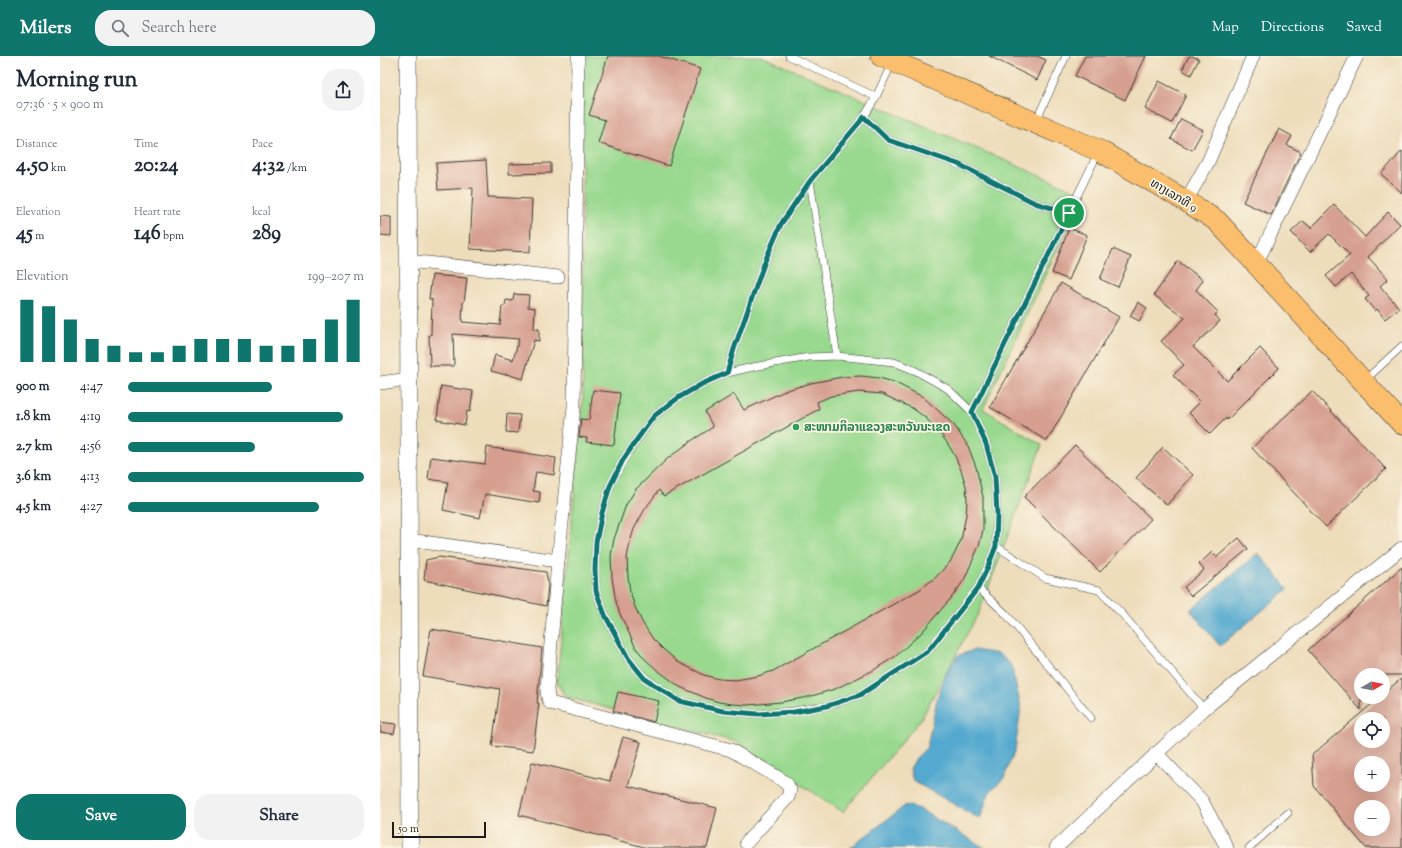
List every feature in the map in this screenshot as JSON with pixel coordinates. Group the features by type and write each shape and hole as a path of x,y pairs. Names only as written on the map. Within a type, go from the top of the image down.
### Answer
{"main road":[{"name":"ທາງເລກທີ 9","path":"887,58 1100,151 1186,201 1217,221 1402,424"}],"street":[{"path":"408,56 410,848"},
{"path":"578,56 574,407 558,561 547,689 548,698 550,703 731,750 779,778 787,784 790,790 788,796 746,843"},
{"path":"1186,201 1208,162 1253,56"},
{"path":"1256,264 1358,56"},
{"path":"408,261 558,278"},
{"path":"380,383 409,379"},
{"path":"409,540 558,561"},
{"path":"1056,848 1204,708 1402,548"},
{"path":"1156,753 1202,801 1226,848"}],"lane":[{"path":"789,56 876,97"},
{"path":"1035,123 1066,56"},
{"path":"727,373 765,261 781,224 810,181 864,117 876,97 887,58"},
{"path":"864,117 888,140 958,164 1035,203 1069,213"},
{"path":"972,412 1100,151"},
{"path":"810,181 837,356"},
{"path":"1363,381 1402,346"},
{"path":"837,356 894,362 916,370 948,389 972,412 986,444 995,477 997,514 996,546 987,569 978,588 928,651 860,695 827,706 794,712 758,714 723,711 679,701 644,678 628,658 615,636 596,591 596,542 602,513 610,486 623,460 654,416 678,398 702,384 727,373 809,357 837,356"},
{"path":"996,546 1045,578 1098,590 1123,615 1204,708"},
{"path":"978,588 1006,614 1091,718"},
{"path":"1249,848 1288,813"}],"green space":[{"name":"ສະໜາມກິລາແຂວງສະຫວັນນະເຂດ","path":"582,56 761,56 1083,194 983,409 1042,445 979,612 921,719 843,812 736,742 566,697 557,683 583,398"}],"water":[{"path":"1258,553 1288,589 1220,646 1190,610"},
{"path":"974,650 999,654 1011,665 1021,707 1015,750 1004,778 989,793 980,819 913,781 910,769 916,758 927,747 937,699 945,676 957,656"},
{"path":"906,805 919,809 985,848 850,848"}],"building":[{"path":"608,56 659,56 700,69 669,166 598,143 605,120 589,115"},
{"path":"989,56 1037,56 1046,60 1037,80"},
{"path":"1085,56 1146,56 1125,100 1075,76"},
{"path":"1189,56 1199,59 1191,75 1182,70"},
{"path":"1159,81 1186,95 1172,123 1145,109"},
{"path":"1181,119 1203,130 1192,150 1171,139"},
{"path":"1279,129 1292,136 1287,145 1301,152 1271,215 1243,202"},
{"path":"1402,151 1402,193 1381,174"},
{"path":"486,160 488,197 532,199 530,252 470,249 473,188 438,190 436,163"},
{"path":"551,163 551,173 509,174 509,164"},
{"path":"1334,205 1365,237 1388,212 1400,224 1368,257 1388,279 1380,286 1399,308 1385,319 1377,309 1375,311 1365,299 1369,296 1351,274 1336,287 1326,276 1350,255 1329,234 1310,252 1291,232 1303,221 1311,228"},
{"path":"380,216 391,217 391,236 380,235"},
{"path":"1069,228 1087,235 1069,280 1052,273"},
{"path":"1113,249 1131,257 1118,287 1100,279"},
{"path":"1178,261 1203,280 1196,290 1218,312 1215,315 1220,321 1193,347 1227,381 1260,348 1279,368 1227,420 1226,418 1210,434 1189,413 1200,402 1173,375 1184,365 1161,341 1185,318 1154,295"},
{"path":"432,275 467,278 463,302 462,322 500,325 502,306 505,306 506,300 513,301 514,294 529,295 528,307 535,308 534,329 539,329 539,341 534,340 523,379 491,371 495,355 513,360 519,339 453,334 454,366 430,366 429,335 431,335 432,299 429,299"},
{"path":"1061,283 1119,317 1047,441 990,407"},
{"path":"1138,302 1147,308 1139,321 1130,316"},
{"path":"861,376 879,378 894,382 923,397 954,425 968,446 976,467 983,497 983,530 979,546 964,580 952,597 922,632 896,656 872,671 835,689 808,697 781,702 748,705 719,702 680,687 656,669 636,648 616,602 612,578 611,556 614,539 626,505 636,489 667,459 713,427 705,412 734,394 744,410 787,390 811,383 842,377","holes":["859,392 882,394 912,408 926,418 946,441 961,470 966,486 966,515 961,540 950,562 935,578 919,590 773,671 758,676 736,680 719,679 704,675 678,662 653,639 642,622 630,592 628,577 627,558 634,529 645,509 659,490 664,496 819,409 817,402 831,396"]},
{"path":"441,386 473,391 470,412 467,411 465,425 437,420"},
{"path":"593,390 620,393 614,445 586,442 587,438 579,437 581,419 589,420"},
{"path":"1312,391 1386,469 1326,527 1252,448"},
{"path":"507,414 520,415 518,433 506,432"},
{"path":"1075,445 1151,519 1100,572 1024,497"},
{"path":"487,447 556,458 554,475 536,472 533,491 540,492 539,503 485,494 480,518 443,510 448,482 428,479 431,457 485,464"},
{"path":"1163,447 1193,475 1167,505 1136,478"},
{"path":"1239,538 1248,549 1191,596 1184,587 1204,570 1199,564 1212,552 1217,557"},
{"path":"439,557 546,572 548,585 546,606 424,580 426,560"},
{"path":"1402,567 1402,675 1390,675 1390,668 1354,668 1354,702 1308,650"},
{"path":"431,629 542,648 537,703 539,703 533,751 492,746 500,689 423,676"},
{"path":"1402,678 1402,848 1366,848 1356,836 1390,836 1390,800 1354,800 1354,834 1314,786 1312,755 1354,719 1354,748 1390,748 1390,712 1362,712 1372,704 1390,704 1390,688"},
{"path":"618,692 659,701 654,722 613,711"},
{"path":"1356,704 1361,704 1361,710"},
{"path":"380,722 396,724 394,734 380,732"},
{"path":"623,737 641,742 628,786 717,808 707,848 648,848 519,815 532,762 610,781"}],"place":[{"name":"ສະໜາມກິລາແຂວງສະຫວັນນະເຂດ","path":"796,427"}],"route":[{"path":"864,117 888,140 958,164 1035,203 1069,213 972,412 986,444 995,477 997,514 996,546 978,588 928,651 860,695 827,706 794,712 758,714 723,711 702,707 679,701 644,678 628,658 615,636 596,591 596,542 602,513 610,486 623,460 654,416 678,398 702,384 727,373 765,261 781,224 810,181 864,117"}]}
